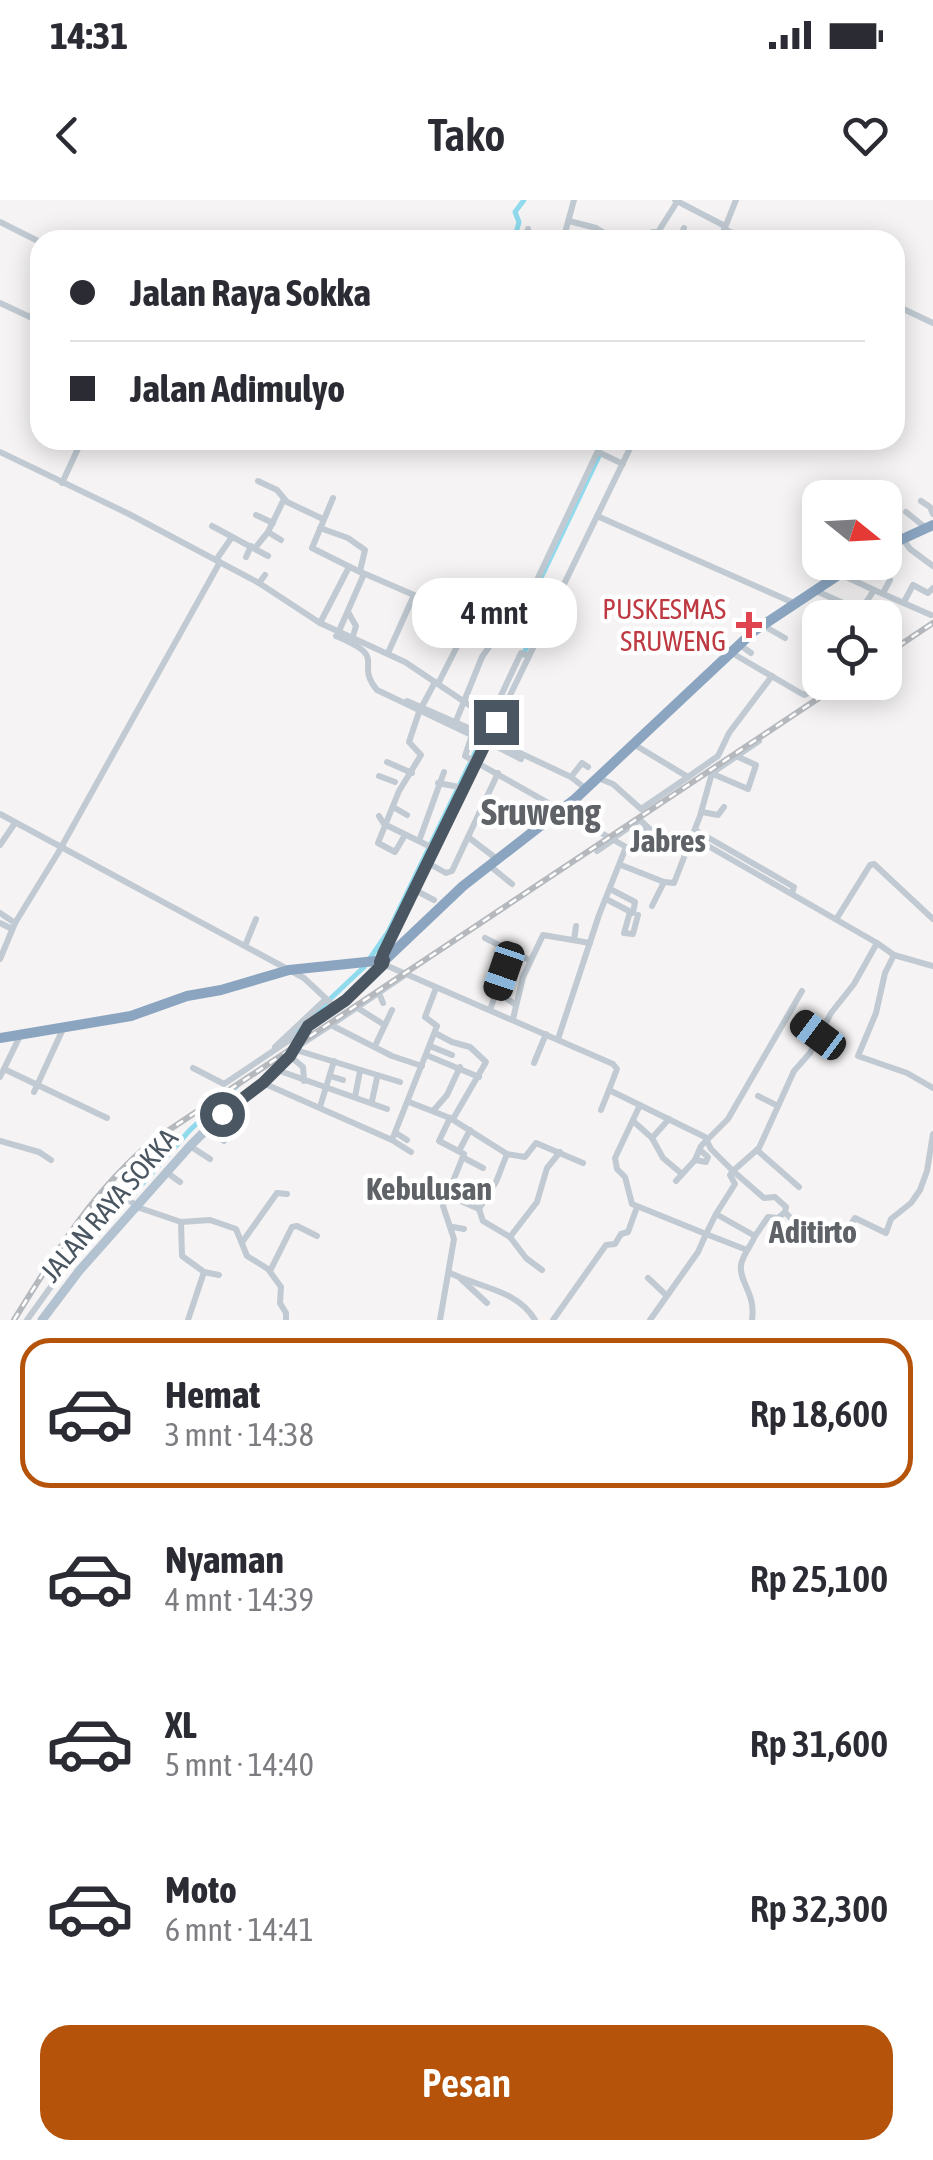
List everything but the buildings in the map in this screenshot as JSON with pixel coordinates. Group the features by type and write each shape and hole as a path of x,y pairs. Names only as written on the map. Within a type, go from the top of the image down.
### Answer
{"highway":[{"path":"903,540 930,527"},
{"path":"0,1038 132,1016 187,996 289,970 376,962 493,862 585,791 763,625 830,580"}],"main road":[{"path":"304,1030 376,962"},
{"name":"JALAN RAYA SOKKA","path":"42,1320 133,1203 206,1130 277,1070 295,1051 304,1030"}],"street":[{"path":"566,230 574,200"},
{"path":"689,208 693,200"},
{"path":"725,228 736,200"},
{"path":"659,230 676,201 729,230"},
{"path":"569,220 601,230"},
{"path":"0,222 30,237"},
{"path":"0,303 30,317"},
{"path":"905,310 933,323"},
{"path":"62,483 77,450"},
{"path":"512,633 600,450"},
{"path":"629,450 492,720 465,756 612,839 660,853"},
{"path":"0,452 260,583 338,634 388,653 492,720"},
{"path":"599,453 622,464"},
{"path":"258,480 323,520"},
{"path":"334,498 312,548 453,609 459,623 466,627"},
{"path":"246,557 268,532 284,499"},
{"path":"920,501 933,514"},
{"path":"906,512 930,527"},
{"path":"256,515 273,524"},
{"path":"597,516 795,603"},
{"path":"212,526 268,556"},
{"path":"320,528 348,538 365,550 362,572 338,634"},
{"path":"268,532 280,540"},
{"path":"0,959 41,870 61,847 232,537"},
{"path":"903,540 933,566"},
{"path":"320,623 349,567"},
{"path":"260,583 265,575"},
{"path":"853,580 931,615"},
{"path":"871,600 890,580"},
{"path":"904,602 914,584 928,593 933,588"},
{"path":"814,590 836,600"},
{"path":"388,653 414,594"},
{"path":"405,834 395,852 378,843 399,792 422,752 409,744 420,709 478,605"},
{"path":"348,612 356,626 353,636"},
{"path":"763,625 784,638"},
{"path":"454,725 486,649 500,631 532,641"},
{"path":"338,634 353,636 365,645 376,687 480,734 585,791"},
{"path":"736,649 751,654"},
{"path":"736,649 802,694"},
{"path":"598,778 613,784 641,809 718,756 772,676"},
{"path":"480,734 475,759 416,890 376,962 616,1066 602,1110"},
{"path":"621,866 673,884 702,812 712,774 759,740"},
{"path":"635,745 688,778"},
{"path":"712,774 748,789 756,765 736,756"},
{"path":"387,762 412,773"},
{"path":"534,763 571,777 585,791"},
{"path":"571,777 582,763 588,767"},
{"path":"419,841 444,772"},
{"path":"428,863 450,873 457,850 468,838 498,773"},
{"path":"379,776 392,781 390,786 399,792"},
{"path":"438,787 461,787"},
{"path":"438,787 446,794"},
{"path":"392,807 406,815"},
{"path":"702,812 718,815 724,807"},
{"path":"0,814 308,980 330,1002 277,1048"},
{"path":"379,816 385,825 432,848"},
{"path":"597,852 638,820 658,835 693,833 894,955 933,966"},
{"path":"0,845 15,822"},
{"path":"558,1039 610,889 646,827"},
{"path":"468,838 512,884"},
{"path":"633,848 645,857"},
{"path":"837,918 870,864 874,864 933,919"},
{"path":"652,906 664,882"},
{"path":"606,899 635,914 635,902 610,889"},
{"path":"416,890 434,900"},
{"path":"20,895 28,899"},
{"path":"0,913 14,926"},
{"path":"246,946 256,919"},
{"path":"0,923 14,926"},
{"path":"574,940 576,926"},
{"path":"513,1019 529,960 545,934 590,943"},
{"path":"485,938 512,948 529,960"},
{"path":"650,1320 698,1252 734,1184 729,1177 750,1153 758,1150 794,1071 810,1054 877,943"},
{"path":"490,1010 512,948"},
{"path":"894,955 858,1056 933,1088"},
{"path":"295,1051 406,975"},
{"path":"422,1028 436,988"},
{"path":"633,1120 652,1138 679,1177 728,1119 802,991"},
{"path":"496,992 516,1004"},
{"path":"379,993 383,1004"},
{"path":"356,1007 383,1024"},
{"path":"375,1046 392,1010"},
{"path":"394,1137 437,1024 425,1019"},
{"path":"794,1026 801,1022 818,1035"},
{"path":"330,1025 392,1056 422,1066"},
{"path":"36,1088 64,1028"},
{"path":"193,1068 224,1084 304,1030"},
{"path":"434,1032 474,1050 486,1062 440,1141 460,1149 464,1158 483,1168"},
{"path":"534,1063 546,1034"},
{"path":"20,1035 2,1073 107,1118"},
{"path":"430,1046 452,1056"},
{"path":"295,1051 400,1082"},
{"path":"295,1051 304,1070 304,1081"},
{"path":"426,1055 478,1077"},
{"path":"320,1107 334,1061"},
{"path":"433,1111 447,1095 460,1067"},
{"path":"277,1070 387,1108"},
{"path":"355,1097 360,1071"},
{"path":"330,1076 344,1080"},
{"path":"372,1101 377,1078"},
{"path":"263,1083 408,1140"},
{"path":"311,1103 316,1085"},
{"path":"609,1090 707,1140 760,1196 777,1199 797,1225 835,1241 841,1239 854,1218 886,1233 891,1219 911,1204 920,1190 933,1134"},
{"path":"758,1096 778,1106"},
{"path":"409,1102 451,1119 507,1154 523,1157 536,1143 583,1162"},
{"path":"640,1105 614,1158 625,1177 630,1200 636,1207 747,1250"},
{"path":"652,1138 668,1119"},
{"path":"206,1130 224,1141"},
{"path":"460,1149 470,1130"},
{"path":"394,1137 411,1152"},
{"path":"0,1140 16,1141 51,1160"},
{"path":"190,1146 210,1159"},
{"path":"758,1150 799,1187"},
{"path":"510,1237 537,1202 547,1168 560,1152"},
{"path":"479,1209 507,1154"},
{"path":"440,1320 454,1242 443,1210 464,1158"},
{"path":"166,1172 180,1182"},
{"path":"242,1242 277,1193 286,1194"},
{"path":"447,1195 479,1209 484,1222 510,1237 526,1258 542,1270"},
{"path":"27,1320 67,1265 133,1203 181,1222 206,1219 236,1228 247,1256 270,1271 282,1290 280,1305 286,1320"},
{"path":"553,1320 606,1245 616,1244 621,1234 628,1232 636,1207"},
{"path":"752,1320 752,1298 741,1272 747,1250 768,1217 778,1218 785,1212"},
{"path":"716,1214 755,1236"},
{"path":"181,1222 183,1259 219,1276"},
{"path":"270,1271 294,1226 317,1236"},
{"path":"452,1227 464,1229"},
{"path":"188,1320 204,1272"},
{"path":"450,1273 494,1289 528,1308 536,1320"},
{"path":"460,1278 485,1303 494,1289"},
{"path":"648,1278 666,1294"}],"waterway":[{"path":"517,230 515,212 524,200"},
{"path":"523,655 534,632 520,622 600,454"},
{"path":"292,1035 364,967 388,932 492,718"},
{"path":"127,1201 190,1130 239,1084"}],"railway":[{"path":"902,644 933,623"},
{"path":"14,1320 94,1202 154,1140 816,700"}],"place":[{"name":"PUSKESMAS SRUWENG","path":"749,625"}],"district":[{"name":"Sruweng","path":"541,811"},
{"name":"Jabres","path":"668,840"},
{"name":"Kebulusan","path":"429,1188"},
{"name":"Aditirto","path":"813,1231"}],"route":[{"path":"222,1114 263,1083 296,1050 308,1026 346,1000 383,964 383,954 496,722"}]}
